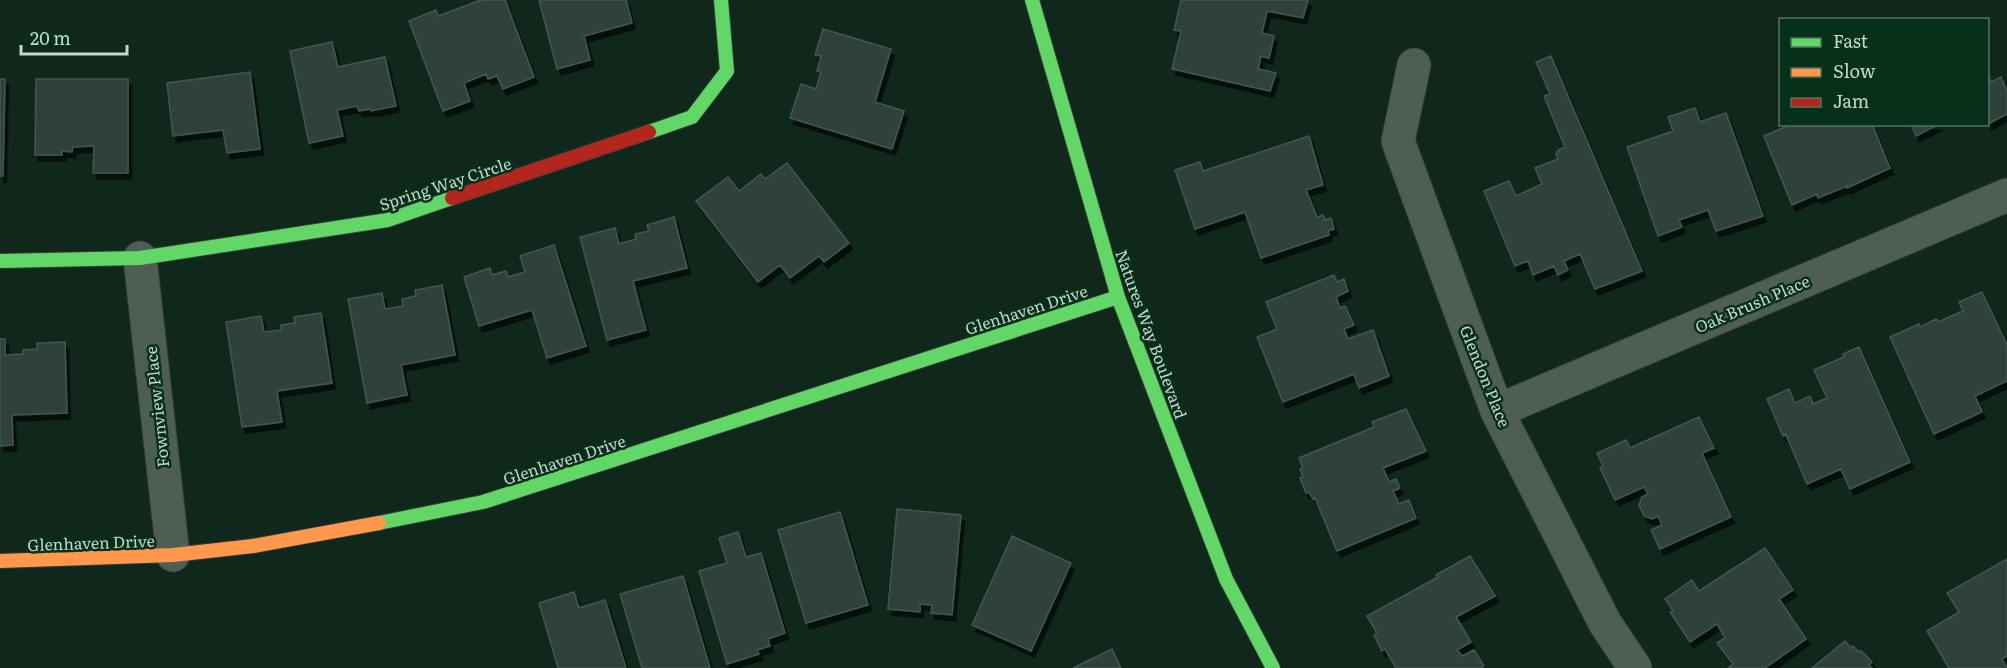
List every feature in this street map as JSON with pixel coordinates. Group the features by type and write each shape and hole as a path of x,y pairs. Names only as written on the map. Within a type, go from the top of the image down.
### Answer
{"street":[{"name":"Spring Way Circle","path":"0,261 140,258 388,220 692,117 727,71 721,0"},
{"name":"Natures Way Boulevard","path":"1032,0 1118,297 1226,579 1273,668"},
{"name":"Glendon Place","path":"1414,65 1398,141 1497,411 1605,623 1635,668"},
{"name":"Oak Brush Place","path":"1497,411 2007,195"},
{"name":"Fownview Place","path":"140,258 173,555"},
{"name":"Glenhaven Drive","path":"0,561 173,555 328,534 483,502 1118,297"}],"building":[{"path":"481,0 505,0 534,77 503,89 497,76 488,79 486,74 464,83 470,101 443,111 409,21 436,10 438,16"},
{"path":"539,0 626,0 632,23 584,36 590,60 557,69"},
{"path":"1181,0 1308,0 1303,18 1267,11 1262,33 1274,36 1269,58 1261,56 1258,69 1276,73 1270,91 1172,69 1181,31 1174,30"},
{"path":"823,29 891,49 875,102 904,111 892,149 790,118 801,84 816,89 821,72 817,71 821,56 815,55"},
{"path":"332,42 338,67 385,57 396,106 371,111 370,109 359,111 357,106 337,110 343,136 309,143 290,51"},
{"path":"1551,56 1642,271 1595,289 1580,254 1564,261 1568,270 1558,275 1554,266 1533,275 1528,261 1515,266 1484,191 1509,181 1516,196 1542,184 1535,168 1558,159 1556,154 1558,150 1565,147 1544,96 1550,94 1536,62"},
{"path":"250,72 260,149 227,153 223,130 173,136 167,83"},
{"path":"1989,76 1991,82 2001,77 2007,91 2007,114 1989,123"},
{"path":"0,79 5,79 3,176 0,176"},
{"path":"36,79 128,79 128,173 93,173 94,146 73,147 72,152 62,151 62,155 35,155"},
{"path":"1695,108 1700,122 1726,113 1763,216 1716,231 1708,210 1679,220 1682,227 1658,236 1627,147 1673,131 1668,117"},
{"path":"1787,126 1873,126 1890,168 1847,188 1847,186 1818,198 1817,194 1792,205 1764,136"},
{"path":"1912,126 1935,126 1916,136"},
{"path":"1309,136 1323,185 1306,190 1317,217 1323,215 1325,220 1331,218 1334,229 1328,231 1329,235 1261,258 1245,212 1195,229 1175,170 1200,162 1203,171"},
{"path":"787,163 849,243 824,262 819,256 790,278 780,265 758,282 696,201 728,177 739,191 761,174 765,179"},
{"path":"674,217 687,268 633,281 646,330 607,340 580,237 615,228 619,244 636,239 635,234 649,231 647,225"},
{"path":"554,245 586,346 547,358 532,310 479,326 464,277 490,268 492,275 506,271 508,277 525,272 520,256"},
{"path":"1334,275 1337,282 1344,279 1348,291 1336,297 1340,308 1345,306 1354,325 1344,329 1348,339 1373,330 1389,376 1359,388 1354,374 1283,402 1257,337 1277,329 1266,302"},
{"path":"442,285 455,355 401,365 407,395 367,403 348,299 382,293 385,309 403,306 402,299 416,296 415,290"},
{"path":"1982,292 2007,345 2007,381 1975,396 1982,412 1934,434 1890,337 1919,324 1920,327 1936,319 1938,322 1963,311 1959,302"},
{"path":"321,313 332,383 277,391 282,422 242,427 226,322 261,316 264,332 281,330 281,325 295,323 294,317"},
{"path":"0,339 5,339 5,355 23,354 23,350 37,349 37,343 65,342 67,413 12,415 13,445 0,446"},
{"path":"1859,347 1910,462 1850,489 1841,469 1807,484 1786,435 1783,436 1767,399 1789,389 1795,403 1810,396 1813,404 1827,398 1814,370 1844,357 1843,354"},
{"path":"1406,409 1426,451 1383,468 1389,482 1396,479 1400,488 1393,491 1399,504 1409,500 1416,518 1337,551 1315,498 1313,499 1309,492 1306,493 1300,478 1303,477 1300,469 1303,468 1299,458 1374,427 1372,422"},
{"path":"1699,417 1714,448 1702,453 1731,517 1660,549 1651,530 1662,525 1658,516 1652,519 1644,516 1639,505 1642,497 1648,494 1644,487 1615,500 1600,468 1603,466 1597,453 1626,440 1630,448"},
{"path":"897,509 961,515 952,615 931,613 932,605 920,604 920,612 888,609"},
{"path":"840,512 868,605 806,623 778,530"},
{"path":"738,532 746,557 761,553 785,633 768,639 770,646 757,650 759,654 727,664 699,571 727,563 719,538"},
{"path":"1012,536 1071,563 1031,651 972,625"},
{"path":"1765,548 1793,590 1779,599 1806,639 1765,668 1728,668 1733,664 1717,643 1725,638 1717,624 1690,642 1670,612 1673,611 1665,599 1692,580 1699,591"},
{"path":"1470,556 1495,596 1456,617 1471,642 1457,650 1462,656 1474,650 1484,666 1481,668 1396,668 1385,649 1382,651 1374,635 1377,633 1367,616 1438,577 1436,575"},
{"path":"2007,559 2007,656 2002,659 2007,668 1949,668 1927,631 1959,612 1947,593"},
{"path":"683,576 710,668 642,668 620,594"},
{"path":"574,592 579,608 605,600 626,668 558,668 539,603"},
{"path":"1845,641 1851,648 1853,646 1859,652 1861,651 1872,662 1869,665 1872,668 1812,668"},
{"path":"1112,649 1121,668 1073,668"}],"traffic: fast":[{"path":"649,132 692,117 727,71 721,0"},
{"path":"1032,0 1118,297 1226,579 1273,668"},
{"path":"0,261 140,258 388,220 452,198"},
{"path":"379,523 483,502 1118,297"}],"traffic: slow":[{"path":"0,561 173,555 253,546 379,523"}],"traffic: jam":[{"path":"452,198 649,132"}]}
